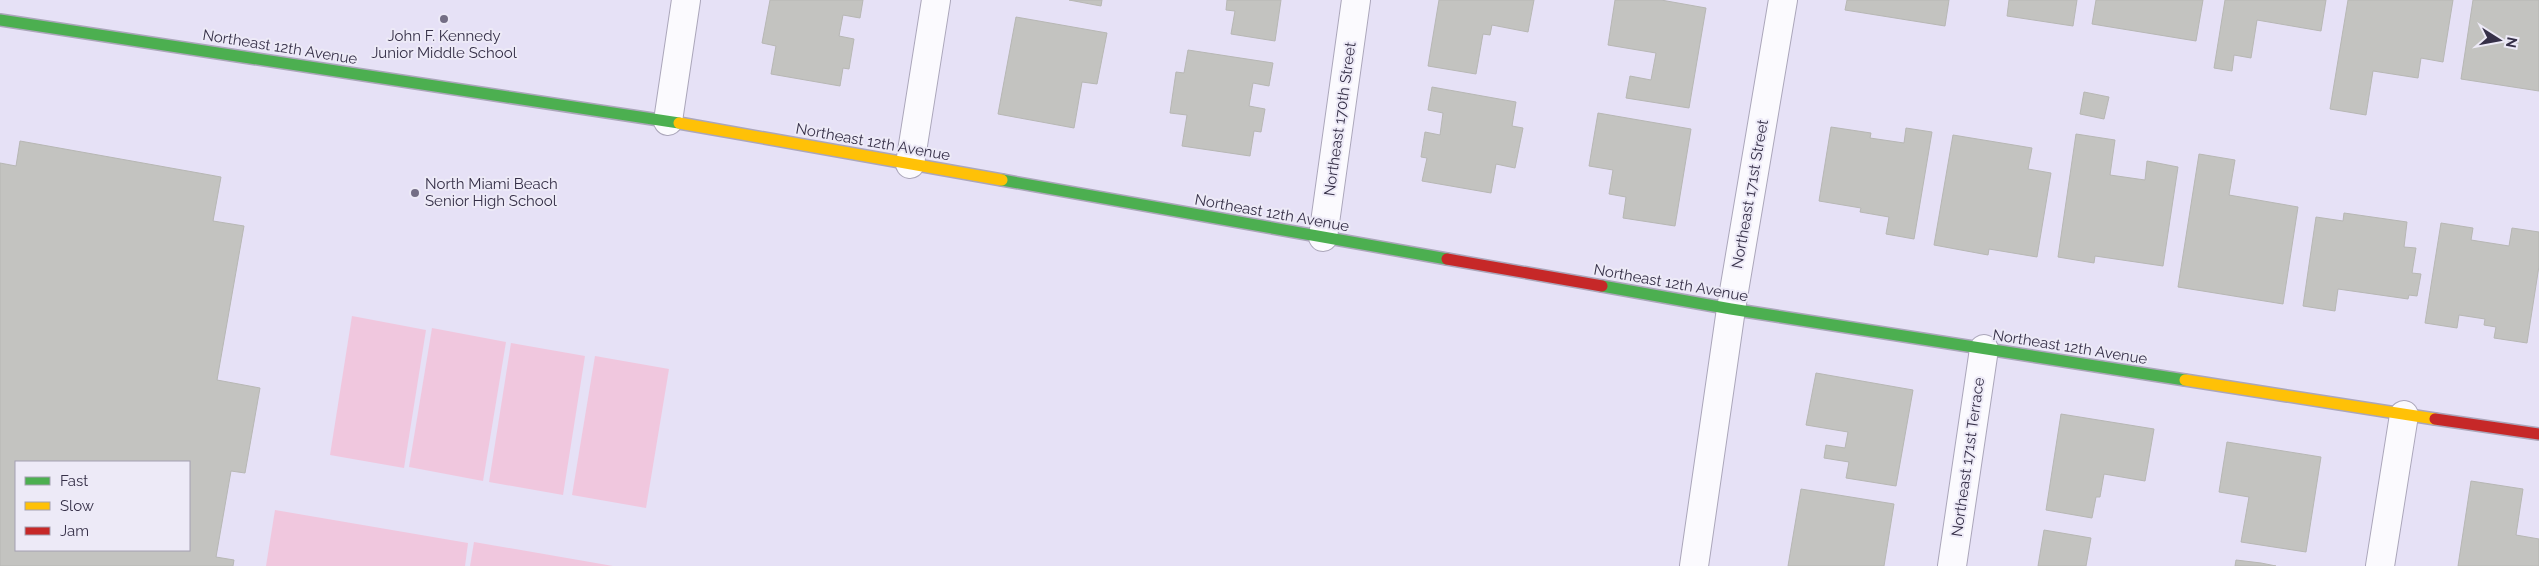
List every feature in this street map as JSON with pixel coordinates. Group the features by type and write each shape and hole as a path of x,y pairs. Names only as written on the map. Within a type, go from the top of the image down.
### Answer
{"street":[{"path":"668,122 686,0"},
{"path":"910,164 936,0"},
{"name":"Northeast 170th Street","path":"1324,237 1356,0"},
{"name":"Northeast 171st Street","path":"1694,566 1731,309 1783,0"},
{"name":"Northeast 12th Avenue","path":"0,20 668,122 1731,309 2539,434"},
{"name":"Northeast 171st Terrace","path":"1952,566 1984,349"},
{"path":"2380,566 2404,414"}],"shaded area":[{"path":"352,316 426,330 404,468 330,455"},
{"path":"432,328 506,342 483,481 409,467"},
{"path":"511,343 585,356 563,495 489,482"},
{"path":"595,356 669,369 646,508 572,495"},
{"path":"275,510 468,543 465,566 266,566"},
{"path":"474,542 613,566 470,566"}],"building":[{"path":"770,0 863,0 860,18 843,15 839,36 854,39 849,69 843,68 840,86 771,74 776,46 762,43"},
{"path":"1069,0 1102,0 1101,6"},
{"path":"1227,0 1281,0 1275,41 1231,34 1235,11 1226,10"},
{"path":"1439,0 1534,0 1528,32 1492,25 1490,35 1483,34 1476,74 1428,66"},
{"path":"1615,0 1661,0 1706,8 1689,108 1626,98 1630,76 1651,80 1656,53 1608,45"},
{"path":"1847,0 1949,0 1945,26 1845,10"},
{"path":"2009,0 2077,0 2073,26 2007,16"},
{"path":"2096,0 2203,0 2196,41 2092,24"},
{"path":"2225,0 2326,0 2321,31 2257,20 2251,58 2234,55 2232,71 2214,68"},
{"path":"2348,0 2453,0 2443,62 2421,58 2418,78 2373,71 2366,115 2330,109"},
{"path":"2473,0 2539,0 2539,91 2461,79"},
{"path":"1016,17 1107,33 1097,84 1082,82 1074,128 998,114"},
{"path":"1188,50 1273,63 1269,86 1253,83 1249,106 1265,109 1261,132 1254,131 1250,156 1182,146 1187,115 1170,113 1176,72 1184,73"},
{"path":"1432,87 1516,102 1512,126 1523,128 1515,168 1496,164 1491,193 1422,181 1427,158 1421,157 1425,132 1440,135 1443,113 1428,110"},
{"path":"2084,92 2109,97 2104,119 2080,114"},
{"path":"1598,113 1691,129 1675,226 1623,218 1626,197 1609,194 1613,170 1589,166"},
{"path":"1831,127 1871,133 1870,138 1904,143 1906,128 1932,132 1914,239 1886,234 1889,217 1860,212 1861,208 1819,201"},
{"path":"2076,134 2115,140 2110,175 2145,180 2147,161 2178,167 2163,266 2095,256 2094,263 2058,257"},
{"path":"1953,135 2032,148 2028,169 2051,173 2037,257 1989,249 1988,255 1934,245"},
{"path":"20,141 221,177 213,221 244,226 217,380 260,388 245,473 231,471 216,557 234,560 233,566 0,566 0,163 16,166"},
{"path":"2199,154 2235,160 2229,195 2298,207 2283,304 2178,287"},
{"path":"2344,213 2407,222 2404,247 2416,248 2412,273 2421,274 2417,296 2409,295 2408,299 2338,289 2335,311 2303,306 2316,217 2343,221"},
{"path":"2441,223 2473,228 2471,240 2509,246 2512,228 2539,232 2539,266 2527,343 2494,338 2496,327 2484,325 2485,319 2459,315 2457,328 2425,323"},
{"path":"1816,373 1913,390 1896,486 1846,478 1849,462 1824,458 1826,445 1845,448 1848,432 1806,425"},
{"path":"2061,414 2154,429 2145,481 2104,474 2100,497 2096,497 2092,518 2046,510"},
{"path":"2227,442 2321,457 2306,552 2241,542 2249,497 2219,492"},
{"path":"2471,481 2523,489 2516,535 2539,539 2539,566 2458,566"},
{"path":"1801,489 1894,504 1884,566 1788,566"},
{"path":"2044,530 2091,538 2086,566 2038,566"},
{"path":"2236,560 2261,563 2276,566 2235,566"}],"traffic: fast":[{"path":"0,20 679,123"},
{"path":"1002,180 1447,259"},
{"path":"1602,286 1731,309 2185,380"}],"traffic: slow":[{"path":"679,123 1002,180"},
{"path":"2185,380 2435,419"}],"traffic: jam":[{"path":"1447,259 1602,286"},
{"path":"2435,419 2539,434"}],"place":[{"name":"John F. Kennedy Junior Middle School","path":"444,19"},
{"name":"North Miami Beach Senior High School","path":"415,193"}]}
